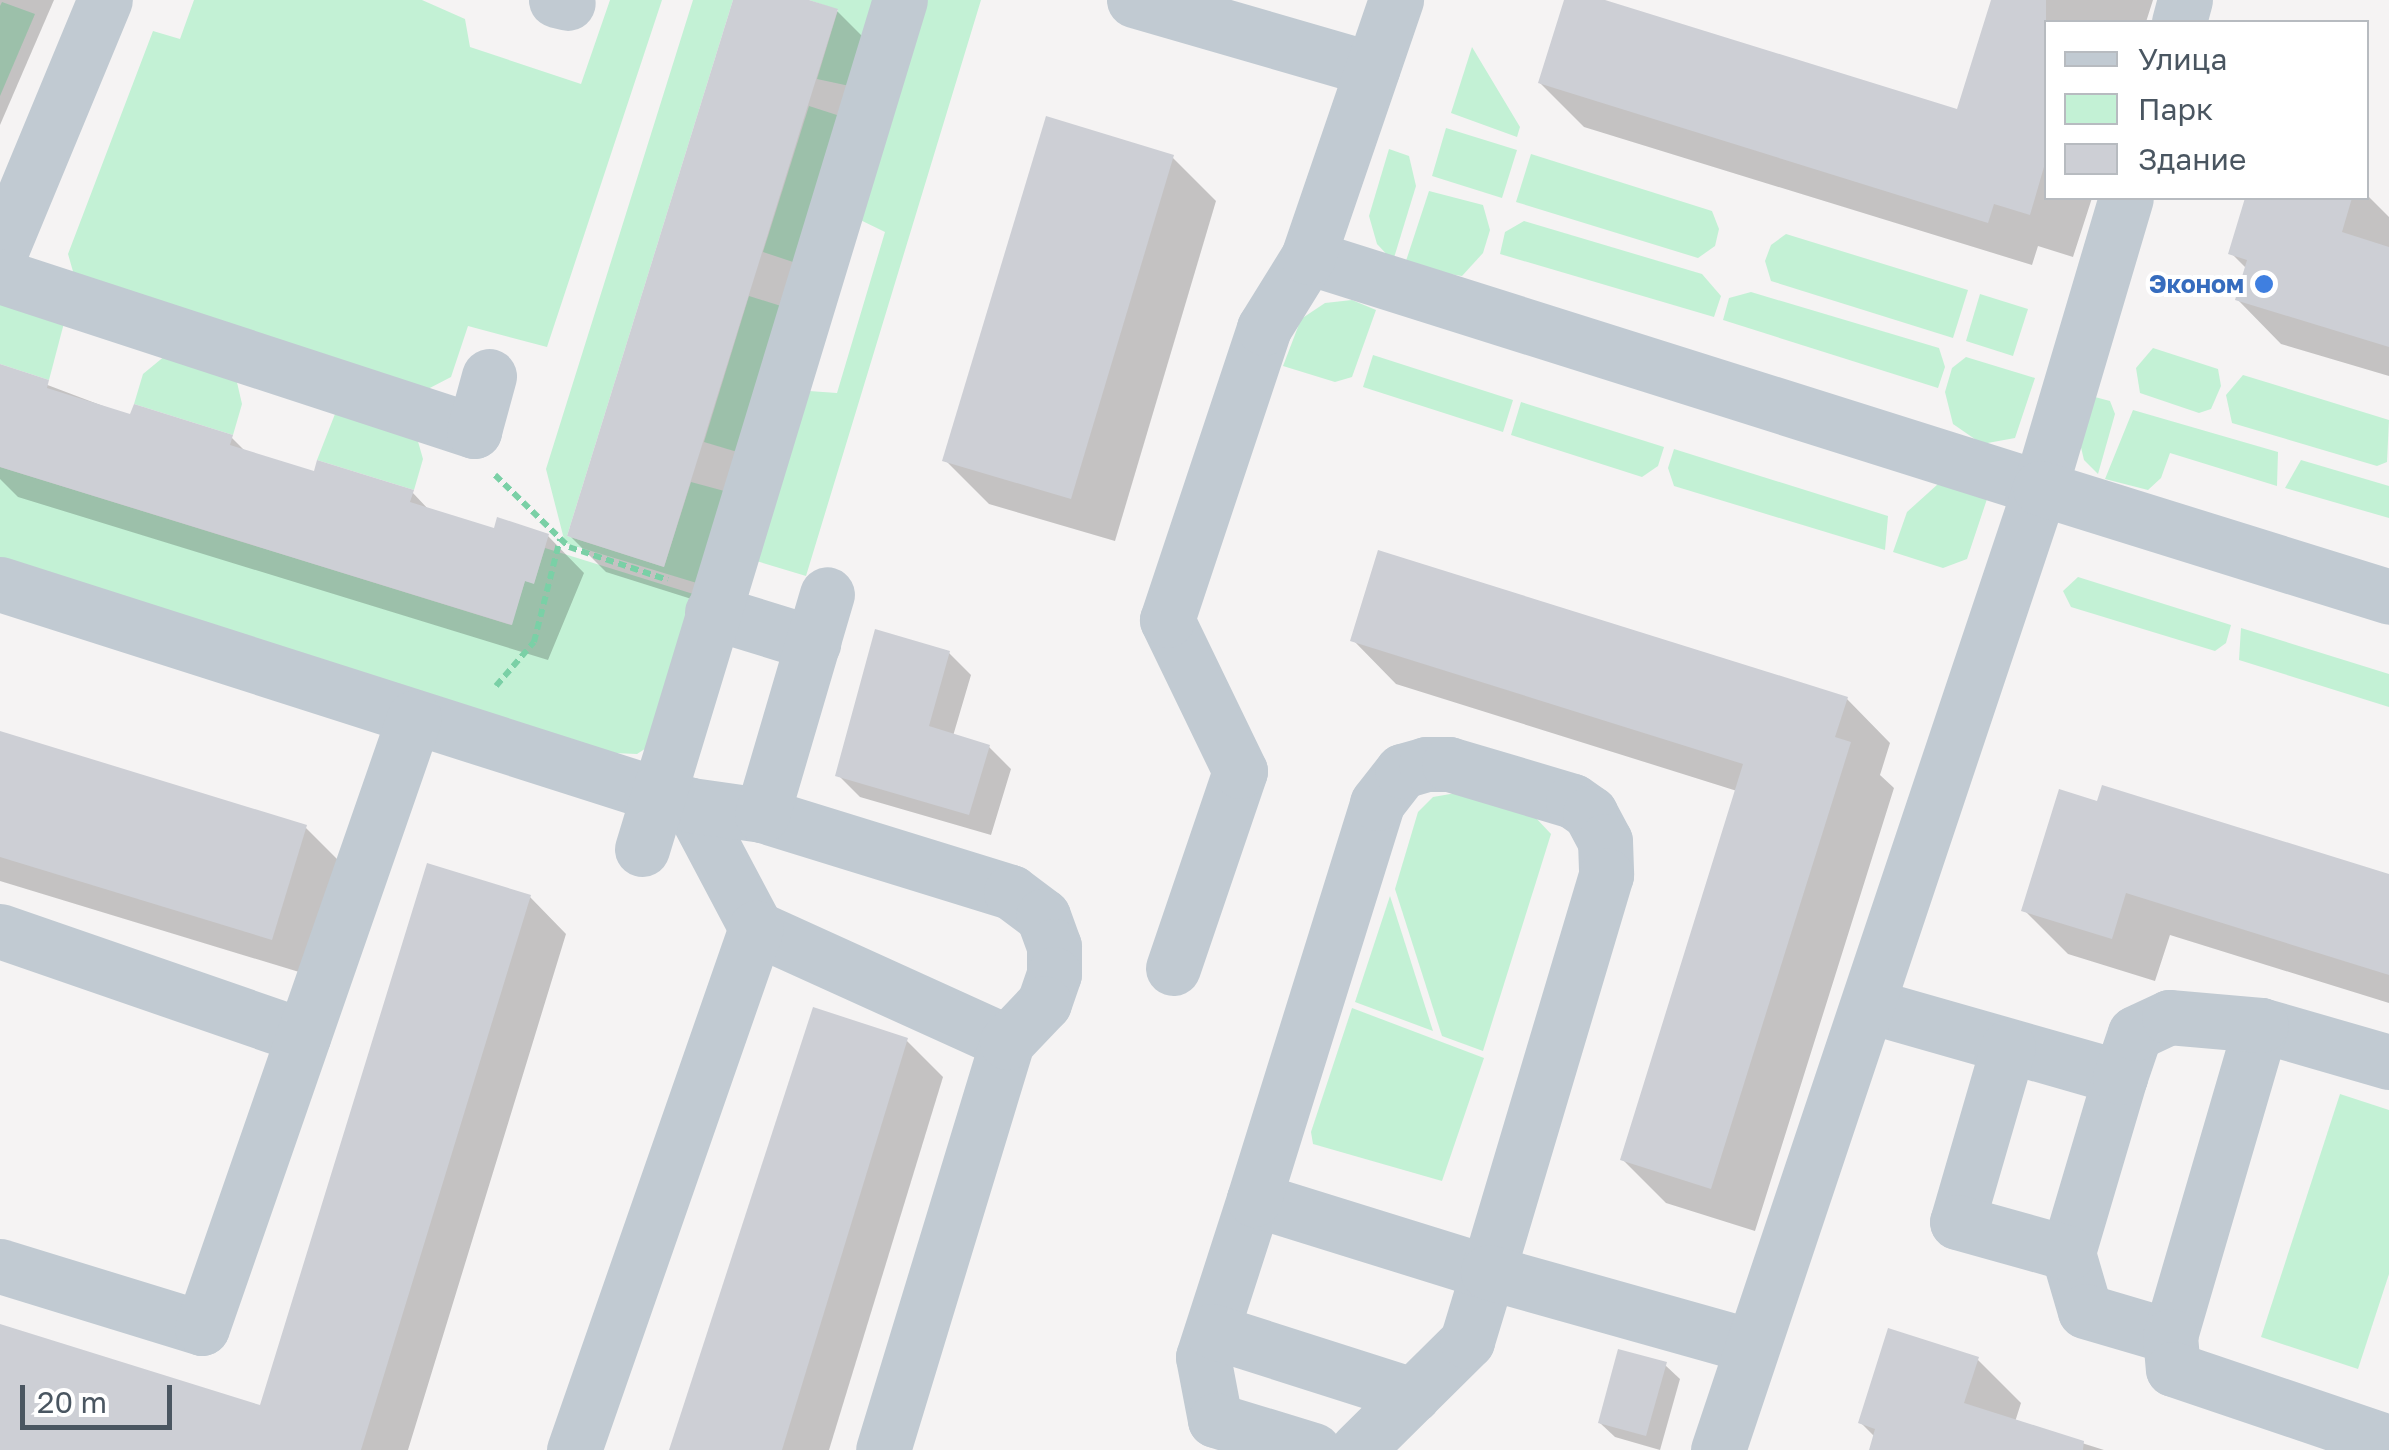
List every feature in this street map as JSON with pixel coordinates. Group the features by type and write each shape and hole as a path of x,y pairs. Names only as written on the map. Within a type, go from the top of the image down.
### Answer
{"lane":[{"path":"0,253 106,0"},
{"path":"642,849 674,800 714,605 900,0"},
{"path":"1134,0 1372,70"},
{"path":"1173,968 1240,771 1168,620 1264,328 1308,257 1396,0"},
{"path":"1718,1450 1870,1006 2040,488 2125,200"},
{"path":"1308,257 2389,597"},
{"path":"0,276 474,432 489,376"},
{"path":"0,584 674,800 762,816 1011,892 1042,916 1054,946 1054,974 1044,1003 1008,1042 883,1450"},
{"path":"714,605 820,618 762,816"},
{"path":"0,1266 202,1328 414,718"},
{"path":"1314,1450 1215,1420 1203,1357 1385,787 1402,771 1449,764 1573,801 1598,824 1606,875 1467,1341 1357,1450"},
{"path":"674,800 756,928 1008,1042"},
{"path":"574,1450 756,928"},
{"path":"0,931 302,1036"},
{"path":"1870,1006 2120,1077"},
{"path":"2170,1336 2085,1312 2068,1253 2134,1034 2170,1018 2261,1025 2389,1062"},
{"path":"2261,1025 2170,1336 2172,1369 2389,1442"},
{"path":"2008,1047 1957,1222 2068,1253"},
{"path":"1254,1199 1488,1272 1752,1346"},
{"path":"1212,1331 1413,1395"}],"path":[{"path":"474,432 496,478 560,539 714,605"},
{"path":"414,718 482,702 534,642 560,539"}],"green space":[{"path":"194,0 422,0 465,19 470,47 581,84 610,0 662,0 547,347 468,326 451,377 424,391 74,275 68,254 153,31 180,39"},
{"path":"693,0 733,0 567,536 664,567 691,482 728,492 710,587 565,543 546,469"},
{"path":"809,0 886,0 859,88 817,79 838,10"},
{"path":"916,0 981,0 806,576 743,557 795,390 837,393 885,232 848,214"},
{"path":"2,2 35,14 0,96 0,6"},
{"path":"1472,47 1520,127 1517,137 1451,113"},
{"path":"809,106 840,116 793,262 763,252"},
{"path":"1446,128 1517,150 1502,198 1432,176"},
{"path":"1389,149 1409,156 1416,186 1393,261 1377,244 1369,216"},
{"path":"1531,154 1712,211 1719,229 1715,246 1698,258 1516,202"},
{"path":"1429,191 1483,205 1490,230 1483,253 1462,276 1404,267"},
{"path":"1524,221 1702,274 1721,296 1714,317 1500,254 1505,232"},
{"path":"1786,234 1968,290 1953,338 1771,281 1765,261 1771,245"},
{"path":"1751,292 1939,348 1945,367 1938,388 1723,320 1729,298"},
{"path":"1980,294 2028,309 2013,356 1966,341"},
{"path":"0,295 64,323 49,380 0,364"},
{"path":"749,296 781,306 747,447 734,451 704,442"},
{"path":"1352,300 1376,310 1352,377 1335,382 1283,366 1301,319 1325,303"},
{"path":"2153,348 2218,369 2221,386 2211,409 2199,413 2140,393 2136,368"},
{"path":"166,355 236,378 242,404 233,435 134,404 143,374"},
{"path":"1373,355 1513,400 1503,432 1363,387"},
{"path":"1966,357 2035,378 2015,438 1982,444 1953,424 1945,392 1952,368"},
{"path":"2243,375 2389,420 2387,462 2377,466 2232,423 2226,395"},
{"path":"2091,396 2110,401 2115,414 2098,474 2084,460 2079,439"},
{"path":"1521,402 1664,447 1658,466 1642,477 1511,435"},
{"path":"2133,410 2278,452 2277,486 2170,453 2161,478 2148,490 2105,479"},
{"path":"335,414 415,431 423,459 414,490 317,460"},
{"path":"1674,449 1888,516 1885,550 1674,486 1668,468"},
{"path":"2301,460 2389,486 2389,518 2285,488"},
{"path":"0,467 511,625 525,581 534,583 545,548 703,597 651,745 637,754 613,753 0,564"},
{"path":"1938,484 1987,499 1967,559 1943,568 1893,552 1907,512"},
{"path":"2078,577 2231,625 2226,643 2215,651 2071,607 2063,591"},
{"path":"2241,628 2389,674 2389,707 2239,660"},
{"path":"1456,793 1535,817 1551,834 1483,1051 1442,1036 1395,889 1418,812 1433,797"},
{"path":"1390,896 1433,1031 1355,1002"},
{"path":"1352,1008 1484,1058 1442,1181 1313,1144 1311,1132"},
{"path":"2340,1094 2389,1110 2389,1274 2358,1369 2261,1337"}],"building":[{"path":"733,0 809,0 838,9 664,567 567,536"},
{"path":"1564,0 1605,0 1957,109 1991,0 2046,0 2044,167 2030,215 1994,204 1988,223 1538,83"},
{"path":"1046,116 1174,155 1071,499 942,461"},
{"path":"2244,200 2351,200 2342,232 2389,247 2389,347 2235,300 2247,260 2228,254"},
{"path":"0,364 49,380 47,388 130,414 134,404 233,435 230,445 314,471 317,460 414,490 410,502 494,528 497,517 549,534 534,584 525,581 512,625 0,467"},
{"path":"1378,550 1848,697 1835,737 1851,742 1711,1189 1620,1160 1743,764 1350,641"},
{"path":"875,629 950,651 929,726 990,745 969,815 835,776"},
{"path":"0,731 307,825 272,940 0,857"},
{"path":"2102,785 2389,874 2389,975 2126,893 2112,939 2021,911 2059,789 2097,801"},
{"path":"427,863 531,895 361,1450 0,1450 0,1324 260,1405"},
{"path":"813,1007 908,1038 782,1450 669,1450"},
{"path":"1888,1328 1979,1357 1964,1403 2084,1441 2083,1450 1869,1450 1875,1429 1858,1423"},
{"path":"1618,1349 1667,1362 1646,1436 1598,1423"}],"place":[{"name":"Эконом","path":"2264,284"}]}
